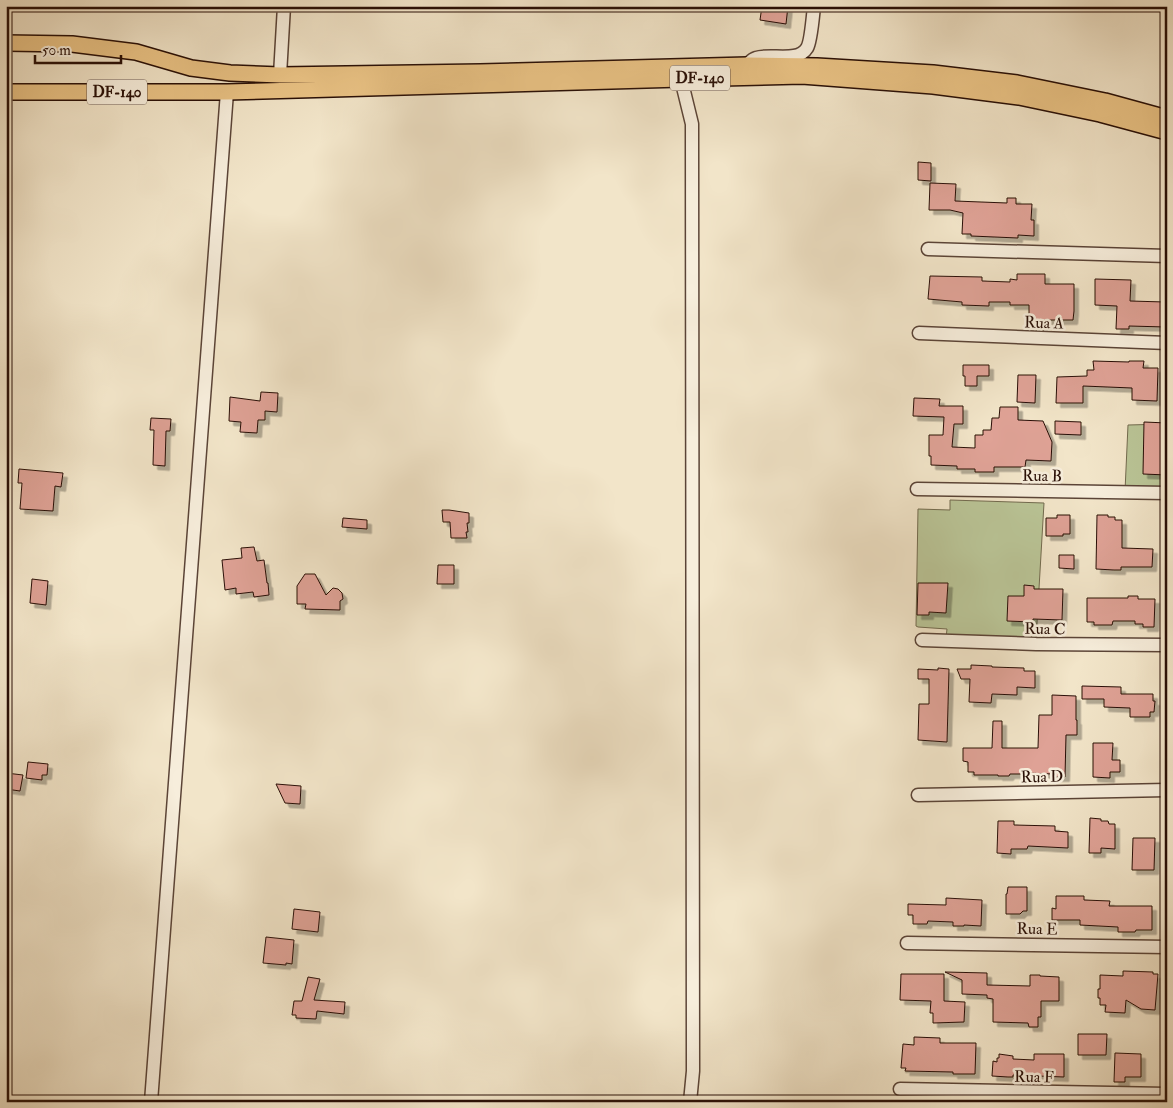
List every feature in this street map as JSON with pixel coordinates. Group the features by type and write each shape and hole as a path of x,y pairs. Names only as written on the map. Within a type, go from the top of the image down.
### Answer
{"main road":[{"name":"DF-140","path":"6,43 72,44 136,52 191,68 230,73 280,75 747,65 817,66 933,73 1008,82 1105,101 1167,118"},
{"name":"DF-140","path":"6,92 228,92 802,76 932,86 1019,97 1100,114 1167,132"}],"street":[{"path":"280,75 284,6"},
{"path":"747,65 754,58 762,56 794,56 803,54 808,47 814,6"},
{"path":"681,79 692,124 693,1071 690,1102"},
{"path":"150,1102 228,92"},
{"path":"928,249 1167,256"},
{"name":"Rua A","path":"919,333 1167,343"},
{"name":"Rua B","path":"917,489 1167,493"},
{"name":"Rua C","path":"922,640 1036,644 1167,645"},
{"name":"Rua D","path":"918,795 1167,790"},
{"name":"Rua E","path":"907,943 1167,947"},
{"path":"693,1071 697,1102"},
{"name":"Rua F","path":"900,1089 1167,1094"}],"green space":[{"path":"1167,424 1167,490 1125,491 1128,425"},
{"path":"950,500 1044,503 1036,640 946,638 947,629 916,626 918,509 950,510"}],"building":[{"path":"762,6 788,6 786,24 760,20"},
{"path":"918,162 931,163 931,181 918,180"},
{"path":"930,183 956,184 955,201 1007,203 1007,198 1016,198 1016,204 1032,204 1031,220 1034,220 1034,236 1018,235 1018,238 962,234 963,213 950,210 929,210"},
{"path":"1017,274 1045,274 1045,284 1074,284 1073,320 1044,320 1044,330 1034,330 1034,317 1029,317 1029,305 1010,305 1010,302 989,302 989,306 962,305 962,302 928,299 930,276 982,277 982,281 1010,282 1010,279 1017,280"},
{"path":"1095,279 1131,280 1130,301 1167,303 1166,327 1129,326 1129,329 1116,329 1117,306 1095,305"},
{"path":"1093,361 1144,361 1143,368 1158,368 1157,401 1132,400 1132,388 1083,386 1083,403 1056,403 1057,377 1087,376 1087,370 1094,370"},
{"path":"963,365 989,365 989,376 977,376 977,386 965,386"},
{"path":"1018,375 1036,375 1035,403 1017,402"},
{"path":"261,392 278,393 277,412 265,411 265,420 258,420 257,433 240,432 241,422 229,421 230,397 260,401"},
{"path":"914,398 940,399 939,406 963,406 963,424 954,424 952,447 975,448 975,435 983,435 983,430 991,430 992,418 999,418 1000,407 1018,407 1018,420 1043,421 1052,442 1051,461 1026,460 1025,467 994,467 994,472 975,472 975,469 957,469 957,466 931,465 929,435 943,435 944,417 913,416"},
{"path":"151,418 171,419 170,431 166,431 165,466 153,465 154,430 150,430"},
{"path":"1055,421 1081,422 1081,435 1055,434"},
{"path":"1144,422 1167,423 1167,475 1143,474"},
{"path":"19,469 63,473 61,487 55,486 53,511 20,509 22,483 18,483"},
{"path":"442,510 469,513 467,538 451,538 450,522 443,522"},
{"path":"1057,515 1070,515 1070,534 1046,536 1046,518 1057,518"},
{"path":"1097,515 1108,515 1108,517 1115,517 1115,520 1122,520 1122,548 1153,549 1152,567 1121,567 1121,570 1096,569"},
{"path":"343,518 367,520 367,529 342,527"},
{"path":"254,547 257,561 264,560 269,595 254,597 253,592 236,594 236,588 225,590 222,560 242,558 241,548"},
{"path":"1059,555 1074,555 1074,569 1059,568"},
{"path":"438,565 454,565 454,584 437,584"},
{"path":"305,574 315,574 326,595 333,588 338,589 342,593 343,599 340,601 340,610 305,609 306,604 297,604 297,586"},
{"path":"32,579 48,581 46,605 30,603"},
{"path":"918,583 948,583 946,613 929,612 929,615 917,615"},
{"path":"1024,585 1034,586 1034,589 1063,589 1062,620 1033,619 1033,622 1007,621 1008,596 1024,596"},
{"path":"1128,596 1138,596 1138,599 1155,599 1154,627 1143,627 1143,624 1135,624 1135,621 1113,621 1112,625 1094,625 1094,622 1087,622 1087,598 1128,598"},
{"path":"971,665 1024,668 1024,671 1035,671 1035,688 1017,687 1017,695 992,694 991,703 969,702 970,679 961,679 957,669 971,669"},
{"path":"938,668 949,669 947,742 918,740 919,704 929,704 929,679 918,679 918,669 938,670"},
{"path":"1082,686 1121,687 1121,694 1153,694 1153,701 1155,701 1154,712 1150,712 1150,717 1130,717 1130,708 1104,707 1104,699 1082,699"},
{"path":"1052,695 1076,696 1077,735 1066,735 1065,777 1054,777 1054,774 1024,773 1010,774 1009,776 974,775 974,772 968,772 968,762 963,761 963,748 992,748 993,721 1002,721 1002,748 1038,748 1039,715 1052,715"},
{"path":"1093,743 1113,743 1112,760 1120,760 1120,772 1110,772 1110,778 1093,777"},
{"path":"28,762 48,764 47,775 42,775 42,780 26,778"},
{"path":"6,773 23,775 20,791 6,789"},
{"path":"276,784 301,786 300,804 285,803"},
{"path":"1090,818 1101,819 1101,821 1108,821 1109,824 1115,824 1115,849 1101,848 1101,853 1089,853"},
{"path":"998,821 1014,821 1014,825 1055,826 1055,831 1068,832 1068,848 1028,846 1027,849 1011,849 1011,854 997,853"},
{"path":"1133,838 1155,838 1154,870 1132,870"},
{"path":"1008,887 1027,887 1027,911 1023,911 1020,914 1006,914"},
{"path":"1056,896 1084,896 1084,900 1110,901 1109,906 1152,906 1152,930 1118,932 1118,927 1080,925 1080,920 1052,920 1052,908 1056,909"},
{"path":"946,898 982,900 981,926 953,926 953,922 928,921 927,924 913,924 913,915 908,915 908,904 946,905"},
{"path":"294,909 320,912 318,932 292,929"},
{"path":"266,937 294,940 292,964 263,963"},
{"path":"1123,971 1153,972 1153,974 1158,974 1155,1010 1141,1009 1126,1000 1125,1013 1105,1012 1106,1005 1100,1005 1100,998 1098,998 1100,975 1123,976"},
{"path":"945,972 987,973 987,985 1030,986 1030,975 1059,977 1059,1001 1041,1001 1041,1017 1038,1017 1038,1027 1029,1027 1028,1023 993,1022 993,999 987,998 987,995 962,994 962,980"},
{"path":"901,974 944,974 944,1001 965,1002 964,1022 933,1023 933,1013 930,1013 931,1001 900,1000"},
{"path":"308,977 320,979 314,1000 345,1002 344,1014 317,1011 316,1019 296,1018 296,1015 292,1015 294,1001 302,1001"},
{"path":"1078,1034 1107,1034 1106,1055 1078,1055"},
{"path":"914,1037 940,1038 940,1043 976,1043 975,1074 905,1071 906,1068 901,1068 903,1044 914,1045"},
{"path":"1115,1053 1141,1054 1141,1077 1125,1077 1125,1082 1114,1082"},
{"path":"999,1054 1013,1056 1013,1059 1034,1060 1034,1054 1064,1054 1064,1077 992,1076 993,1061 997,1062"}]}
